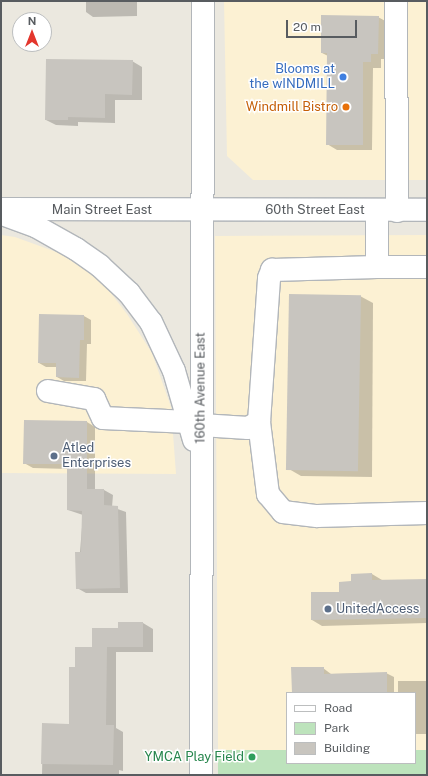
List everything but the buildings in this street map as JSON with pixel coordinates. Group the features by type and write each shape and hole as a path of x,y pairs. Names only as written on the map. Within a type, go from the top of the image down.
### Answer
{"street":[{"name":"160th Avenue East","path":"201,775 201,463 195,424 204,210 203,1"},
{"path":"377,267 387,210 396,1"},
{"name":"Main Street East","path":"1,209 204,210"},
{"name":"60th Street East","path":"204,210 427,210"},
{"path":"1,214 37,227 76,248 100,266 129,293 151,322 174,371 195,424"},
{"path":"427,267 272,270 269,278 259,422 268,494 283,512 317,516 427,513"},
{"path":"48,391 94,399 103,418 248,428 259,422"}],"shaded area":[{"path":"224,1 427,1 427,180 253,180 227,156"},
{"path":"1,235 15,237 59,253 100,279 127,314 152,353 171,407 176,474 1,473"},
{"path":"427,235 427,750 416,750 416,692 286,692 286,750 218,750 215,236"}],"green space":[{"name":"YMCA Play Field","path":"218,750 286,750 286,764 416,764 416,750 427,750 427,775 218,775"}],"place":[{"name":"Blooms at the wINDMILL","path":"343,77"},
{"name":"Windmill Bistro","path":"346,107"},
{"name":"Atled Enterprises","path":"54,456"},
{"name":"UnitedAccess","path":"328,609"},
{"name":"YMCA Play Field","path":"252,757"}]}
